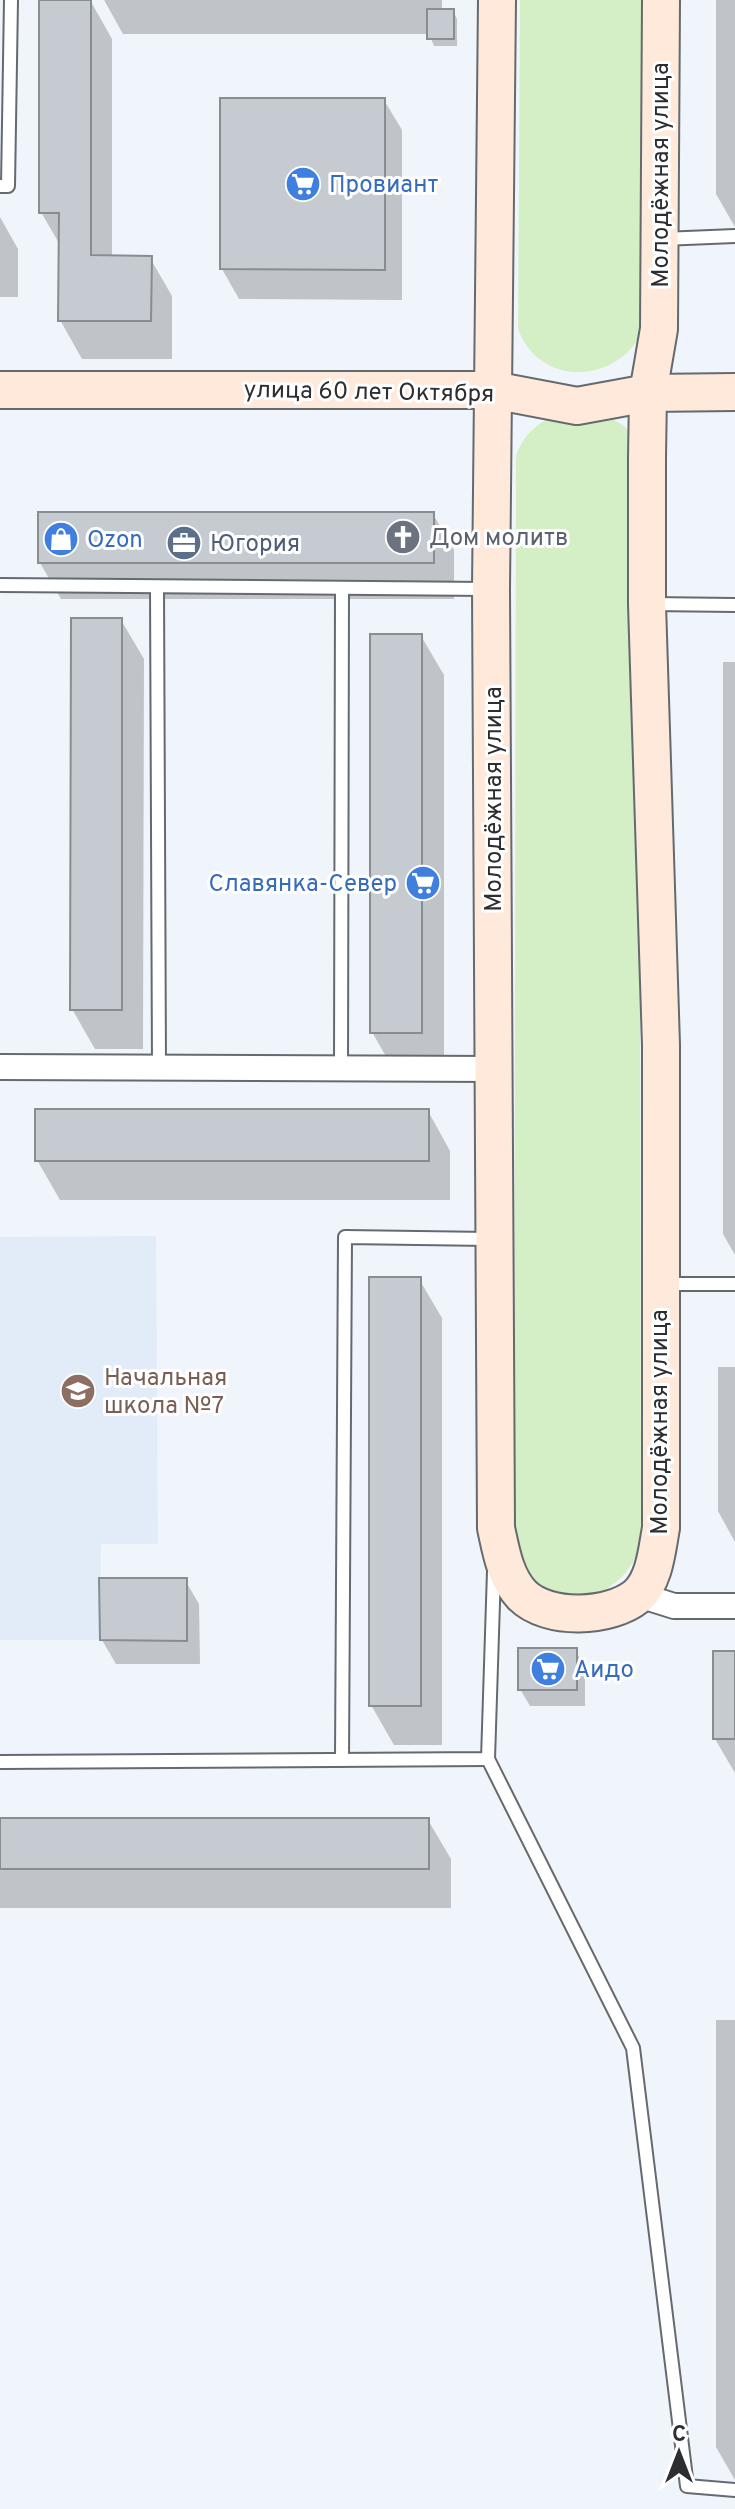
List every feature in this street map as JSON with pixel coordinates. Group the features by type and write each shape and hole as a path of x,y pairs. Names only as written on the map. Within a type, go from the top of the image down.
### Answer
{"main road":[{"name":"Молодёжная улица","path":"497,0 491,589 496,1528 505,1568 522,1595 542,1608 577,1613 611,1610 639,1595 653,1570 661,1528 661,1045 647,604 648,393 659,329 661,0"},
{"name":"улица 60 лет Октября","path":"0,390 493,390 577,406 648,393 735,392"}],"street":[{"path":"0,1067 495,1069"},
{"path":"639,1595 674,1606 735,1606"}],"lane":[{"path":"0,186 8,186 11,0"},
{"path":"661,239 735,236"},
{"path":"0,585 491,589"},
{"path":"157,587 159,1067"},
{"path":"341,1069 342,588"},
{"path":"647,604 735,605"},
{"path":"342,1760 345,1237 495,1240"},
{"path":"660,1284 735,1284"},
{"path":"496,1528 488,1759 633,2048 687,2486 735,2490"},
{"path":"0,1762 488,1759"}],"shaded area":[{"name":"Начальная школа №7","path":"156,1236 158,1544 101,1544 100,1640 0,1640 0,1237"}],"green space":[{"path":"520,0 647,0 644,329 632,347 617,361 599,369 580,372 561,370 543,362 529,348 518,329"},
{"path":"559,413 597,415 619,423 634,440 639,453 641,1544 630,1567 614,1584 595,1594 575,1597 556,1593 538,1583 523,1565 514,1541 516,456 533,430"}],"building":[{"path":"39,0 91,0 91,255 152,256 151,321 58,321 59,213 39,213"},
{"path":"427,9 454,9 454,39 427,39"},
{"name":"Провиант","path":"220,98 385,98 385,270 220,269"},
{"path":"38,512 434,512 434,563 38,563"},
{"path":"71,618 122,618 122,1010 70,1010"},
{"path":"370,634 422,634 422,1033 370,1033"},
{"path":"35,1109 429,1109 429,1161 35,1161"},
{"path":"369,1277 421,1277 421,1706 369,1706"},
{"path":"99,1578 187,1578 187,1641 100,1640"},
{"name":"Аидо","path":"518,1648 577,1648 577,1690 518,1690"},
{"path":"713,1651 735,1651 735,1739 713,1739"},
{"path":"0,1818 429,1818 429,1869 0,1869"}],"place":[{"name":"Провиант","path":"303,184"},
{"name":"Дом молитв","path":"403,537"},
{"name":"Ozon","path":"61,539"},
{"name":"Югория","path":"184,543"},
{"name":"Славянка-Север","path":"423,883"},
{"name":"Начальная школа №7","path":"78,1391"},
{"name":"Аидо","path":"548,1669"}]}
